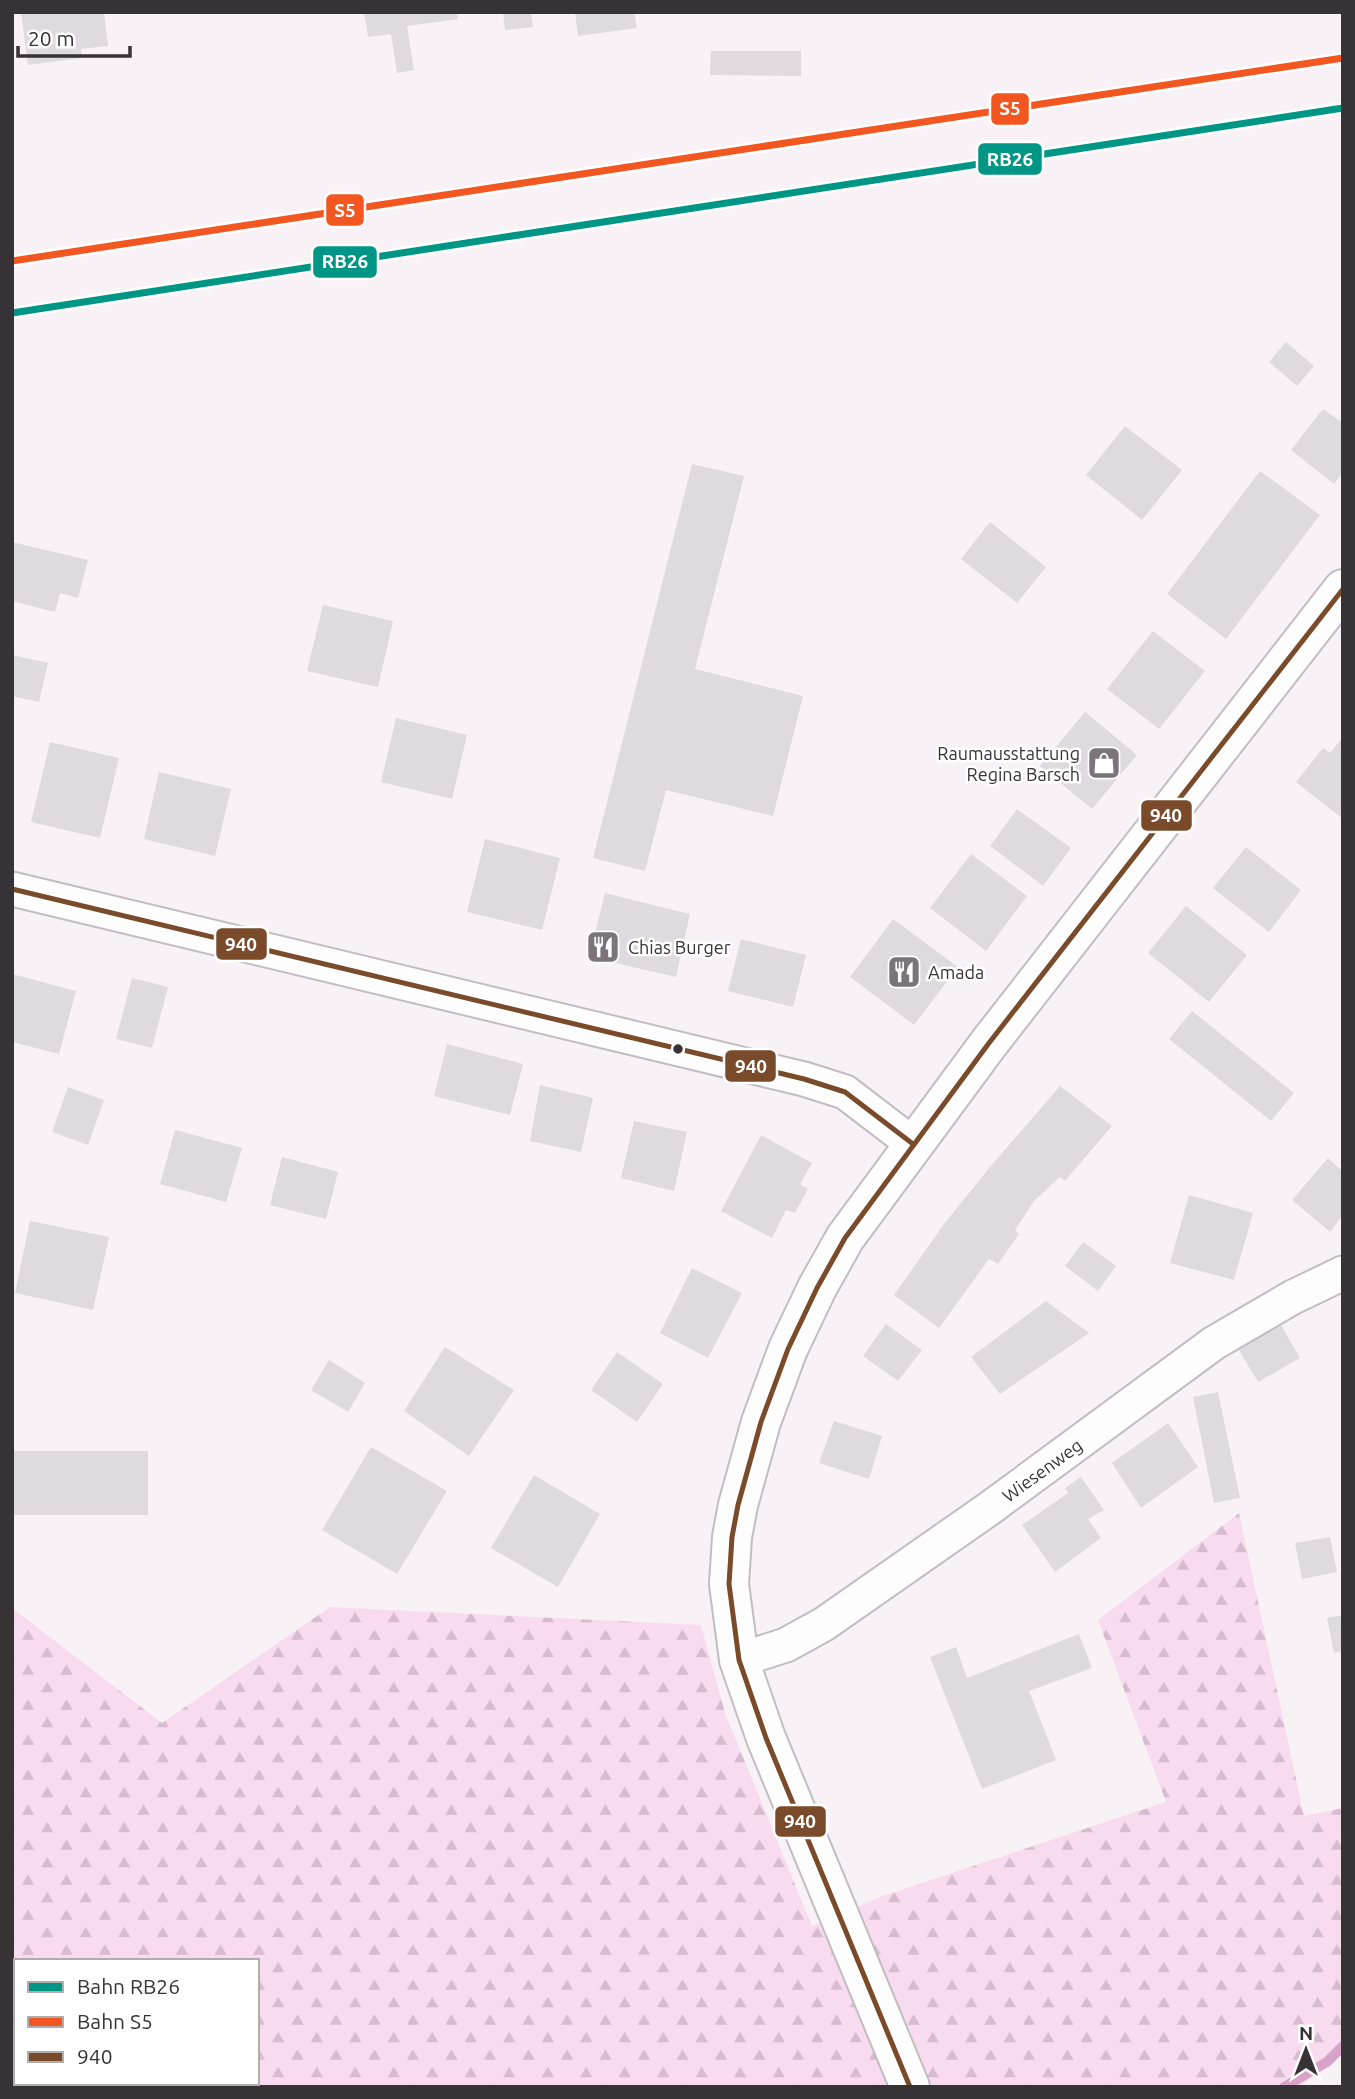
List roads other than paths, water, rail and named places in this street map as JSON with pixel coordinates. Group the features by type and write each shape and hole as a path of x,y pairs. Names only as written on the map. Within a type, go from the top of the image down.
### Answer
{"street":[{"path":"910,2087 766,1738 739,1660 729,1584 737,1505 761,1422 788,1349 845,1238 997,1034 1343,589"},
{"path":"12,889 804,1079 845,1092 914,1144"},
{"name":"Wiesenweg","path":"739,1660 786,1645 824,1624 990,1508 1214,1343 1293,1297 1343,1273"}],"waterway":[{"path":"1284,2087 1327,2062 1343,2046"}],"rail line":[{"name":"S5","path":"12,261 1343,58"},
{"name":"RB26","path":"12,313 1343,108"}],"place":[{"name":"Raumausstattung Regina Barsch","path":"1104,763"},
{"name":"Chias Burger","path":"603,947"},
{"name":"Amada","path":"904,972"}]}
